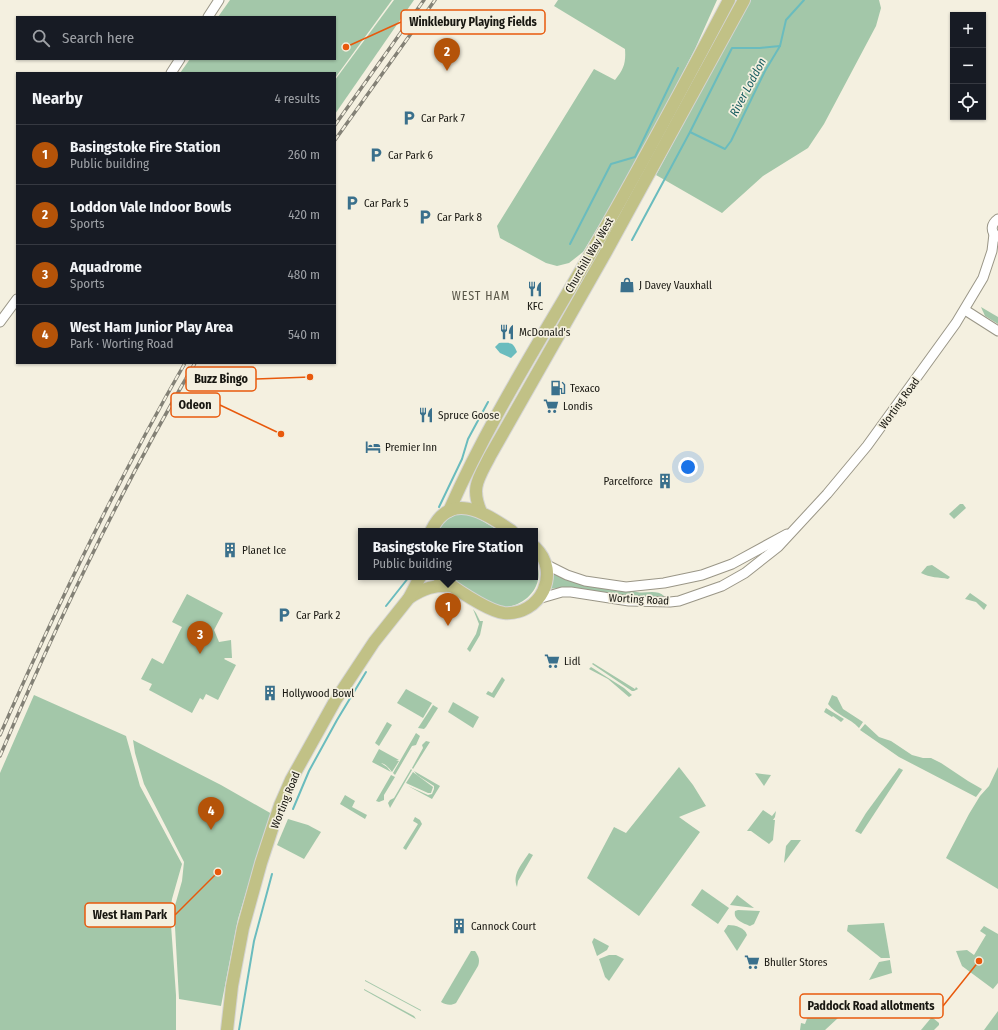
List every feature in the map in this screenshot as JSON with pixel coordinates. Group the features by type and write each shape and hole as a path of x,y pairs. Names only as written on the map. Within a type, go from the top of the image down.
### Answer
{"main road":[{"name":"Churchill Way West","path":"449,511 493,421 619,204 677,100 729,0"},
{"name":"Churchill Way West","path":"481,512 476,500 476,485 490,456 606,252 744,0"},
{"path":"433,528 439,518 449,511 458,508 470,508 481,512 507,528"},
{"path":"443,580 492,610 510,613 524,609 529,607 538,599 546,584 548,573 542,554 538,550"},
{"name":"Worting Road","path":"227,1030 232,986 243,928 261,863 291,780 335,701 374,642 409,598 418,580"},
{"name":"Worting Road","path":"409,598 429,587 441,585 452,586"}],"street":[{"path":"209,16 219,0"},
{"path":"172,72 179,60"},
{"name":"Worting Road","path":"538,599 562,592 571,592 629,601 679,601 718,588 745,573 778,547 827,494 867,446 927,365 965,310 982,278 992,251 996,236 992,225 998,219"},
{"name":"Worting Road","path":"988,262 998,251"},
{"path":"0,322 16,300"},
{"path":"965,310 998,332"},
{"name":"Worting Road","path":"545,564 567,576 585,581 626,587 664,583 702,575 732,564 792,531"}],"green space":[{"path":"230,0 392,0 336,77 336,72 181,72 189,60 336,60 336,16 219,16"},
{"path":"394,0 414,0 336,113 336,79"},
{"path":"558,0 717,0 695,49 637,162 583,252 569,263 557,266 546,263 500,238 497,226 594,69 615,80 625,62 625,49 554,6"},
{"path":"749,0 879,0 881,8 876,26 824,124 808,148 763,176 722,213 656,175"},
{"path":"981,307 998,317 998,324 985,316"},
{"path":"960,504 963,504 966,508 954,519 949,514"},
{"path":"458,514 471,514 494,528 437,528 448,517"},
{"path":"932,565 950,577 948,579 931,577 921,573 927,566"},
{"path":"548,570 637,592 654,592 664,596 663,598 627,598 573,587 547,589"},
{"path":"452,580 538,580 530,595 524,601 506,607 496,607"},
{"path":"970,593 987,605 984,610 976,602 965,599"},
{"path":"187,594 223,613 214,630 219,642 231,640 232,658 224,659 236,665 218,700 206,694 203,700 200,698 192,713 149,690 152,684 141,679 152,658 163,664 182,627 172,622"},
{"path":"473,609 480,621 483,621 480,635 470,652 467,649 476,634 479,624"},
{"path":"593,663 635,689 636,687 638,689 632,691 592,664"},
{"path":"591,667 624,688 632,695 629,697 608,679 589,669"},
{"path":"502,677 505,680 494,698 486,694 488,691 492,693"},
{"path":"406,689 432,703 423,718 397,703"},
{"path":"34,695 126,736 140,786 182,864 170,911 176,995 176,1030 0,1030 0,773"},
{"path":"832,695 837,697 843,709 863,722 859,728 831,708 828,704"},
{"path":"453,702 479,717 473,728 448,712"},
{"path":"433,705 438,708 426,727 424,729 418,728"},
{"path":"826,708 844,719 841,722 833,716 832,717 824,712"},
{"path":"387,722 392,725 379,746 375,743"},
{"path":"865,724 879,737 891,741 912,755 923,758 931,758 941,763 982,789 976,797 899,757 860,730"},
{"path":"416,733 420,736 416,745 412,746 395,775 393,773"},
{"path":"133,740 221,785 272,814 238,919 221,1006 179,999 174,909 182,881 184,862 144,784 135,753"},
{"path":"426,741 430,742 413,769 412,768 423,748 422,745"},
{"path":"379,749 399,760 396,760 399,761 392,772 384,764 381,763 391,772 372,762"},
{"path":"679,767 693,785 706,806 679,817 700,832 639,916 587,878 614,827 626,833"},
{"path":"998,767 998,889 946,858 969,814 980,796 989,786"},
{"path":"899,768 903,770 861,834 855,831 866,813"},
{"path":"411,769 412,770 390,808 388,803 394,798"},
{"path":"414,771 440,786 432,799 408,786 428,795 432,794 434,789 434,786 417,775"},
{"path":"413,772 433,787 431,793 406,783"},
{"path":"755,773 771,775 764,786"},
{"path":"391,775 395,777 384,795 384,800 379,802 376,801"},
{"path":"345,795 355,801 352,807 367,815 365,819 340,804"},
{"path":"763,810 772,816 776,811 773,820 775,820 773,840 769,844 751,831 747,831"},
{"path":"415,817 420,820 422,824 406,850 403,848 418,824 413,821"},
{"path":"288,819 308,825 321,832 304,859 277,845"},
{"path":"791,840 801,840 784,863 786,846"},
{"path":"529,853 533,855 518,881 517,887 517,873"},
{"path":"702,889 729,908 718,924 691,905"},
{"path":"737,895 754,908 730,905"},
{"path":"735,911 760,911 754,924 750,926 737,919"},
{"path":"884,923 890,958 881,958 847,931 848,925"},
{"path":"728,925 740,927 747,935 737,951 724,931"},
{"path":"984,926 998,934 998,983 993,989 962,966 956,951 967,950 974,955 986,935 980,931"},
{"path":"594,938 609,946 607,950 597,956 592,942"},
{"path":"471,951 475,951 477,955 479,960 478,966 456,1003 448,1005 441,1002"},
{"path":"609,955 616,955 624,959 609,981 605,977 599,959"},
{"path":"890,960 892,973 869,980 879,962"},
{"path":"365,981 421,1010 421,1011"},
{"path":"364,990 414,1016 416,1019"},
{"path":"825,999 839,1011 838,1018 825,1030 800,1030 801,1023 805,1024 808,1016 814,1010 812,1007"},
{"path":"998,1011 998,1030 984,1030"},
{"path":"931,1018 939,1023 939,1025 934,1030 921,1030"}],"water":[{"path":"499,343 511,343 517,352 511,358 500,353 495,347"}],"waterway":[{"name":"River Loddon","path":"690,132 725,149 731,141 765,71 780,46 786,20 804,0"},
{"path":"632,240 690,132 732,48 780,46"},
{"path":"570,244 611,164 635,157 678,68"},
{"path":"439,507 462,459 468,439 488,402"},
{"path":"386,606 407,580"},
{"path":"293,809 309,771 366,672"},
{"path":"239,1030 254,941 272,874"}],"railway":[{"path":"336,124 424,0"},
{"path":"336,139 435,0"},
{"path":"0,735 88,546 135,454 184,364"},
{"path":"0,756 44,656 91,556 141,459 194,364"}],"place":[{"name":"Winklebury Playing Fields","path":"346,47"},
{"name":"Loddon Vale Indoor Bowls","path":"447,71"},
{"name":"Car Park 7","path":"409,118"},
{"name":"Car Park 6","path":"376,155"},
{"name":"Car Park 5","path":"352,203"},
{"name":"Car Park 8","path":"425,217"},
{"name":"J Davey Vauxhall","path":"627,285"},
{"name":"KFC","path":"535,289"},
{"name":"McDonald's","path":"507,332"},
{"name":"Buzz Bingo","path":"310,377"},
{"name":"Texaco","path":"558,388"},
{"name":"Londis","path":"551,406"},
{"name":"Spruce Goose","path":"426,415"},
{"name":"Odeon","path":"281,434"},
{"name":"Premier Inn","path":"373,447"},
{"name":"Parcelforce","path":"665,481"},
{"name":"Planet Ice","path":"230,550"},
{"name":"Car Park 2","path":"284,615"},
{"name":"Basingstoke Fire Station","path":"448,626"},
{"name":"Aquadrome","path":"200,654"},
{"name":"Lidl","path":"552,661"},
{"name":"Hollywood Bowl","path":"270,693"},
{"name":"West Ham Junior Play Area","path":"211,830"},
{"name":"West Ham Park","path":"218,872"},
{"name":"Cannock Court","path":"459,926"},
{"name":"Paddock Road allotments","path":"979,961"},
{"name":"Bhuller Stores","path":"752,962"}],"district":[{"name":"WEST HAM","path":"481,296"}]}
